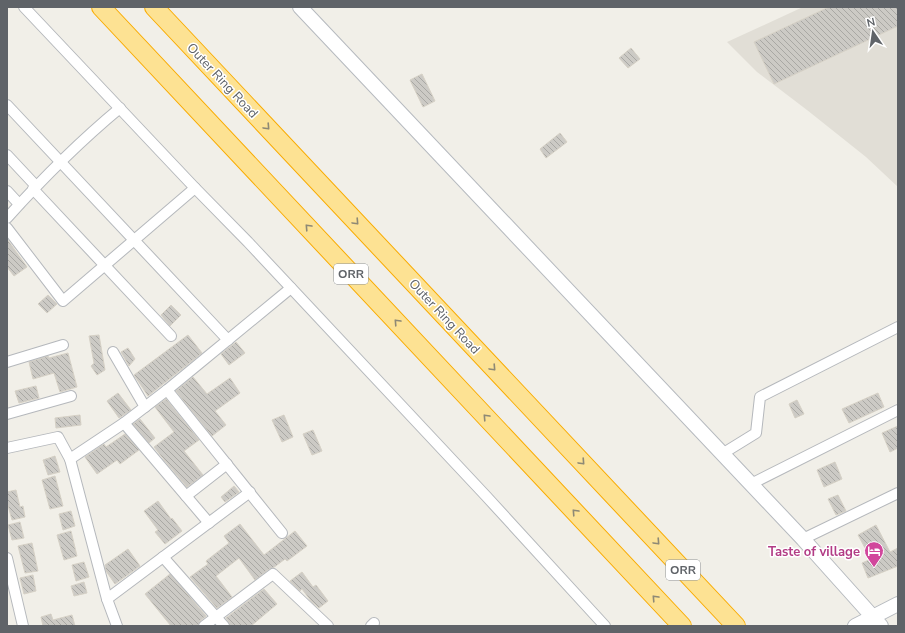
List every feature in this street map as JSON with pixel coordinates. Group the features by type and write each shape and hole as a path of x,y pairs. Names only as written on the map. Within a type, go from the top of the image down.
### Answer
{"highway":[{"name":"ORR","path":"101,7 682,626"},
{"name":"Outer Ring Road","path":"154,7 736,626"}],"main road":[{"path":"300,7 803,539 877,622"},
{"path":"855,626 877,622 898,604"}],"street":[{"path":"24,7 248,242 486,496 605,626"},
{"path":"7,105 228,340"},
{"path":"7,218 60,162 91,132 120,108"},
{"path":"7,156 104,265 171,336"},
{"path":"7,228 63,301 195,188"},
{"path":"7,191 19,204"},
{"path":"70,459 124,423 167,390 291,288"},
{"path":"722,454 756,433 760,397 898,327"},
{"path":"7,362 63,345"},
{"path":"113,352 145,407"},
{"path":"167,390 282,533"},
{"path":"7,414 71,396"},
{"path":"751,484 898,410"},
{"path":"124,423 209,523"},
{"path":"7,448 58,437 70,459 115,625"},
{"path":"186,496 227,464"},
{"path":"107,598 250,492"},
{"path":"803,539 898,493"},
{"path":"163,557 224,626"},
{"path":"7,558 23,626"},
{"path":"204,626 272,574 328,626"}],"shaded area":[{"path":"803,7 898,7 898,187 866,157 757,72 727,42"}],"building":[{"path":"829,7 898,7 898,26 774,84 754,42"},
{"path":"631,48 640,59 628,68 619,58"},
{"path":"422,74 435,101 423,107 410,80"},
{"path":"560,133 567,142 546,158 540,149"},
{"path":"7,239 27,267 14,276 7,267"},
{"path":"48,295 57,304 47,313 38,304"},
{"path":"171,305 181,315 170,326 161,315"},
{"path":"99,335 105,370 97,375 91,366 94,363 89,336"},
{"path":"188,335 202,353 148,396 134,375"},
{"path":"236,342 245,353 229,365 221,354"},
{"path":"128,348 135,359 129,366 121,352"},
{"path":"68,353 77,387 60,392 54,373 33,379 29,362 48,356 49,358"},
{"path":"193,377 207,394 230,378 240,393 215,411 226,425 212,436 176,391"},
{"path":"36,386 39,398 19,403 15,391"},
{"path":"118,393 131,410 119,418 107,401"},
{"path":"878,393 884,407 849,423 842,409"},
{"path":"166,399 199,440 184,451 203,475 187,487 154,447 174,432 155,407"},
{"path":"797,400 804,414 795,418 789,404"},
{"path":"80,415 81,425 56,428 55,418"},
{"path":"284,415 293,437 282,442 272,420"},
{"path":"140,419 155,438 149,443 133,424"},
{"path":"898,426 898,448 890,452 882,433"},
{"path":"313,430 322,451 312,455 303,434"},
{"path":"125,434 139,450 120,464 117,460 97,474 85,457 104,444 106,447"},
{"path":"55,456 60,472 48,475 43,460"},
{"path":"835,462 842,479 824,487 817,470"},
{"path":"55,476 63,506 50,509 42,480"},
{"path":"234,486 239,492 225,502 221,497"},
{"path":"16,490 20,507 23,506 25,517 12,520 7,502 7,492"},
{"path":"838,495 846,511 836,515 828,499"},
{"path":"158,501 182,531 165,544 155,532 158,530 144,511"},
{"path":"71,511 75,526 63,530 59,514"},
{"path":"20,522 24,538 12,540 8,525"},
{"path":"240,524 264,555 295,531 307,546 287,561 285,559 255,580 239,558 216,576 232,597 217,608 190,577 208,564 206,561 229,543 224,536"},
{"path":"876,525 890,552 898,548 898,566 868,578 862,563 871,559 858,535"},
{"path":"71,531 77,556 64,560 57,535"},
{"path":"32,543 38,571 25,573 18,546"},
{"path":"128,549 140,566 115,584 106,571 105,565"},
{"path":"84,562 89,577 76,581 72,565"},
{"path":"302,572 313,587 316,585 328,601 319,608 311,601 302,589 300,591 290,581"},
{"path":"170,574 206,616 200,621 198,626 171,626 145,594"},
{"path":"33,575 36,591 24,594 20,578"},
{"path":"84,582 87,593 74,596 71,586"},
{"path":"264,589 277,604 251,626 230,626 226,618"},
{"path":"51,614 53,620 72,615 75,626 43,626 41,617"}],"place":[{"name":"Taste of village","path":"874,568"}]}
